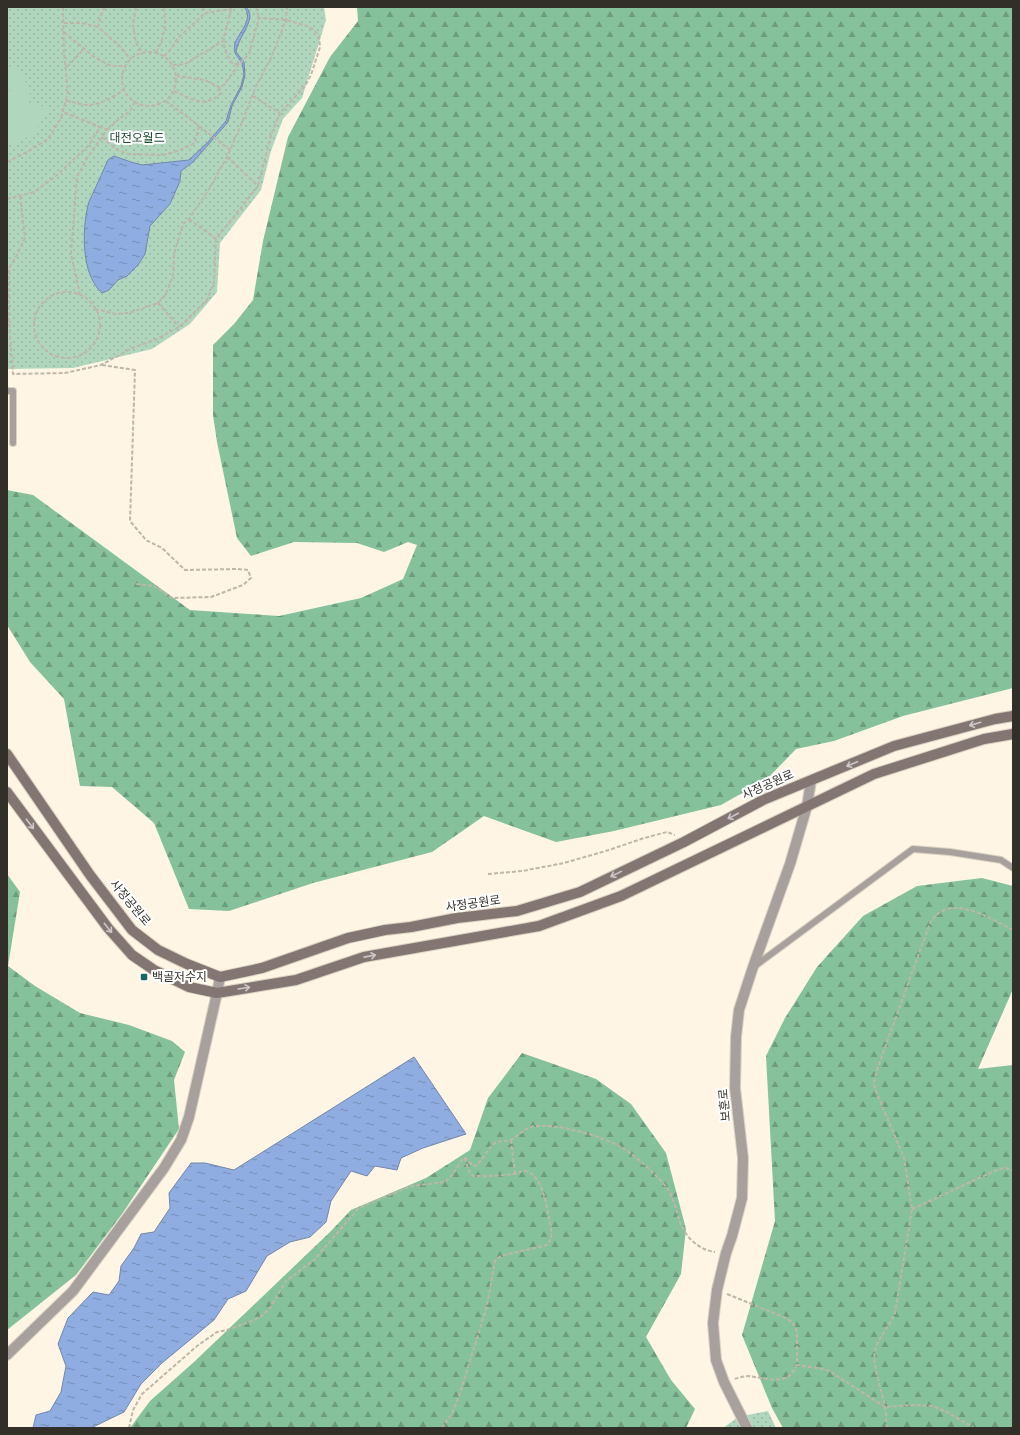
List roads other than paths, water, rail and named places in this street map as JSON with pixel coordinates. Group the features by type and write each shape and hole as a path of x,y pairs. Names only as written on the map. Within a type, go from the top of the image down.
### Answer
{"main road":[{"name":"사정공원로","path":"7,754 90,875 132,930 158,950 187,964 220,977 262,968 348,938 457,918 517,911 580,892 687,840 763,800 894,746 995,719 1013,716"},
{"path":"7,792 108,928 132,955 154,970 189,986 217,993 296,980 364,958 539,926 621,896 874,774 984,739 1013,734"}],"street":[{"name":"보훈로","path":"747,1428 724,1382 716,1360 713,1323 717,1290 742,1198 743,1158 735,1088 736,1037 739,1010 790,864 807,806 811,781"},
{"path":"7,1354 73,1292 164,1168 181,1140 189,1117 220,977"}],"lane":[{"path":"7,391 13,391 13,443"},
{"path":"753,967 913,849 950,852 1001,860 1013,868"}],"water":[{"path":"244,7 246,7 250,16 248,25 236,52 244,62 245,75 242,87 232,106 228,122 193,162 181,171 180,181 170,204 150,226 145,254 138,265 127,276 118,280 109,290 102,293 95,285 90,275 84,239 88,203 108,160 114,156 142,165 189,160 208,142 226,121 231,105 241,86 244,74 242,63 235,53 235,43 245,25 248,16"},
{"path":"414,1057 466,1134 423,1148 401,1158 397,1170 375,1166 367,1176 351,1171 331,1201 326,1222 310,1237 290,1242 267,1256 246,1291 228,1299 214,1320 162,1363 141,1384 124,1412 91,1428 33,1428 36,1415 50,1411 61,1392 66,1366 58,1344 68,1318 93,1292 109,1295 119,1281 121,1266 134,1248 141,1234 154,1232 170,1208 169,1193 191,1163 205,1163 234,1170"}],"place":[{"name":"백골저수지","path":"144,977"}],"park label":[{"name":"대전오월드","path":"137,138"}]}
